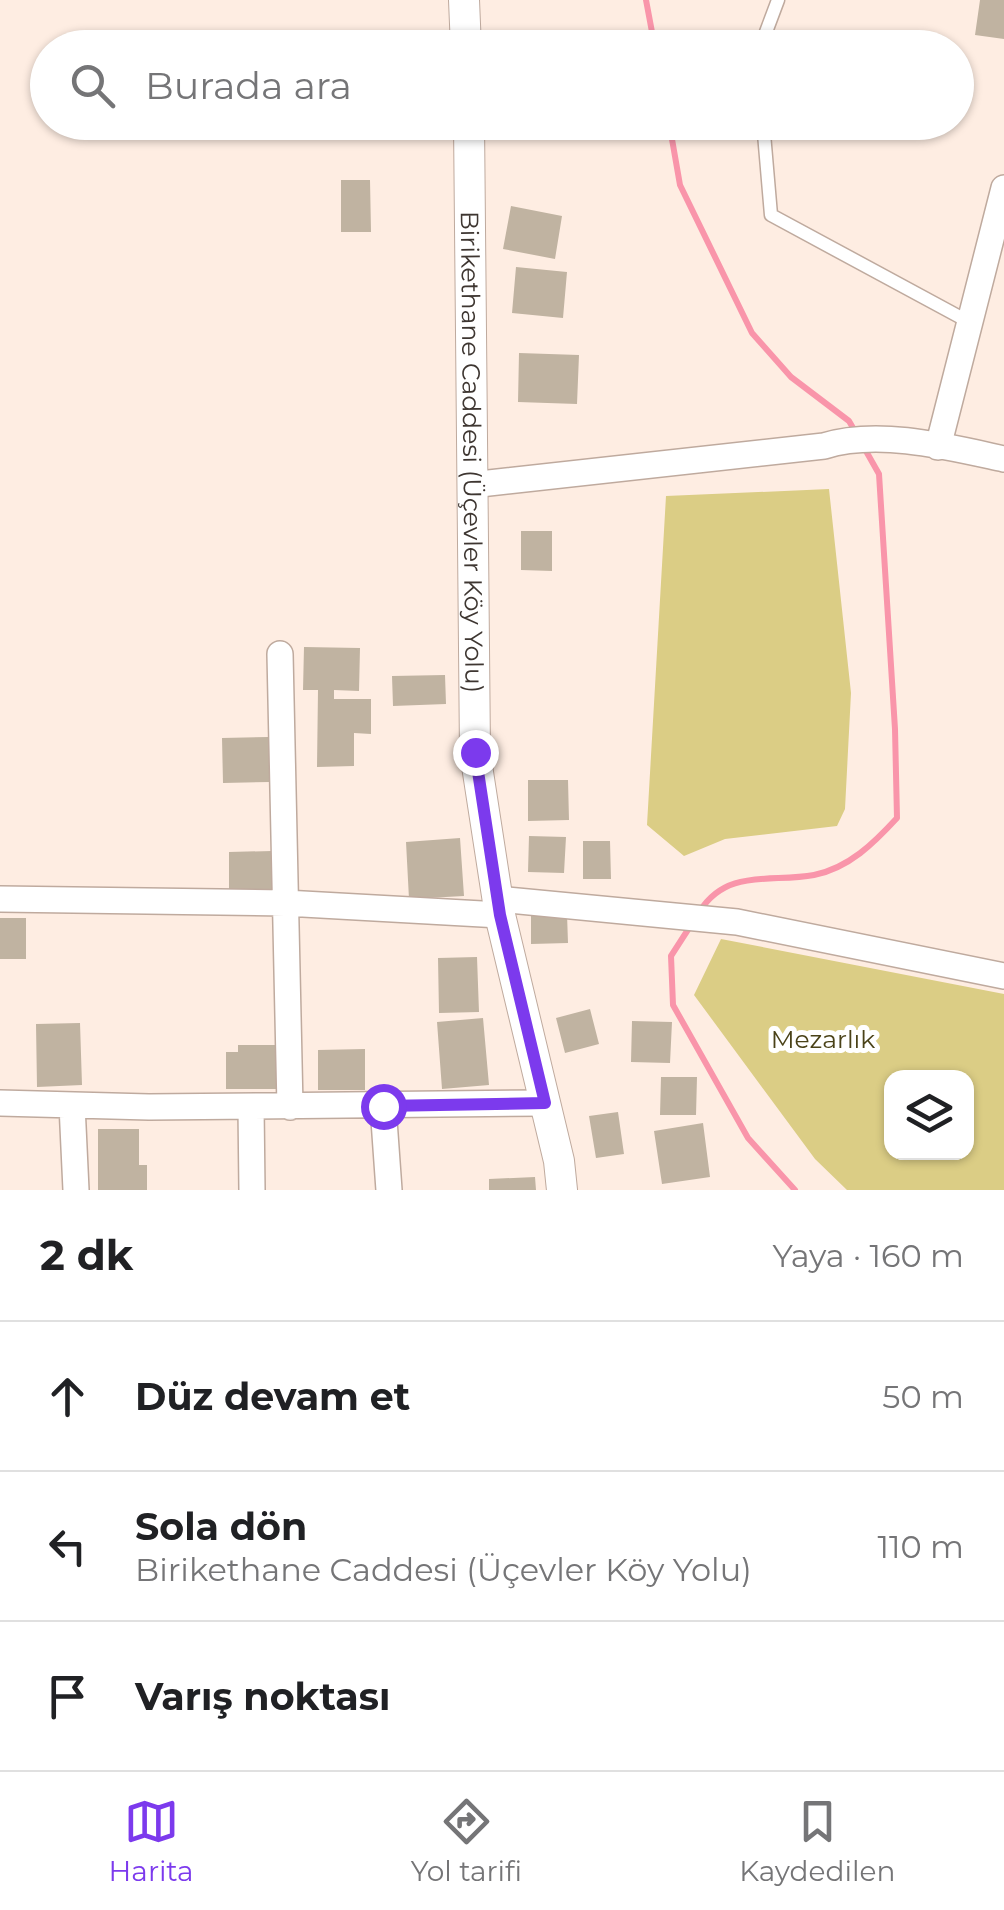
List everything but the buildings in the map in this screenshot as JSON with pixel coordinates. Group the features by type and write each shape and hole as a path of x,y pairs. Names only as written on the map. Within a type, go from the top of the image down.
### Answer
{"street":[{"path":"464,0 465,30"},
{"name":"Birikethane Caddesi (Üçevler Köy Yolu)","path":"469,140 475,752 499,907 562,1190"},
{"path":"938,448 1004,188"},
{"path":"471,485 824,446 843,440 901,442 1004,459"},
{"path":"280,654 290,1107"},
{"path":"0,900 499,907 655,915 737,922 1004,976"},
{"path":"0,1103 290,1107 545,1103"},
{"path":"72,1105 76,1190"},
{"path":"383,1106 389,1190"},
{"path":"252,1107 252,1190"}],"lane":[{"path":"767,30 778,0"},
{"path":"765,140 771,216 970,322"}],"green space":[{"path":"829,489 851,693 845,809 837,826 725,839 684,856 647,825 666,496"},
{"name":"Mezarlık","path":"721,939 1004,994 1004,1190 847,1190 815,1159 694,995"}],"waterway":[{"path":"646,0 652,30"},
{"path":"672,140 680,185 752,333 791,377 849,421 856,433"},
{"path":"700,911 711,897 737,883 814,875 839,867 870,845 897,818 879,474 862,444"},
{"path":"691,925 671,956 673,1005 748,1138 795,1190"}],"route":[{"path":"383,1106 545,1103 500,915 475,752"}]}
